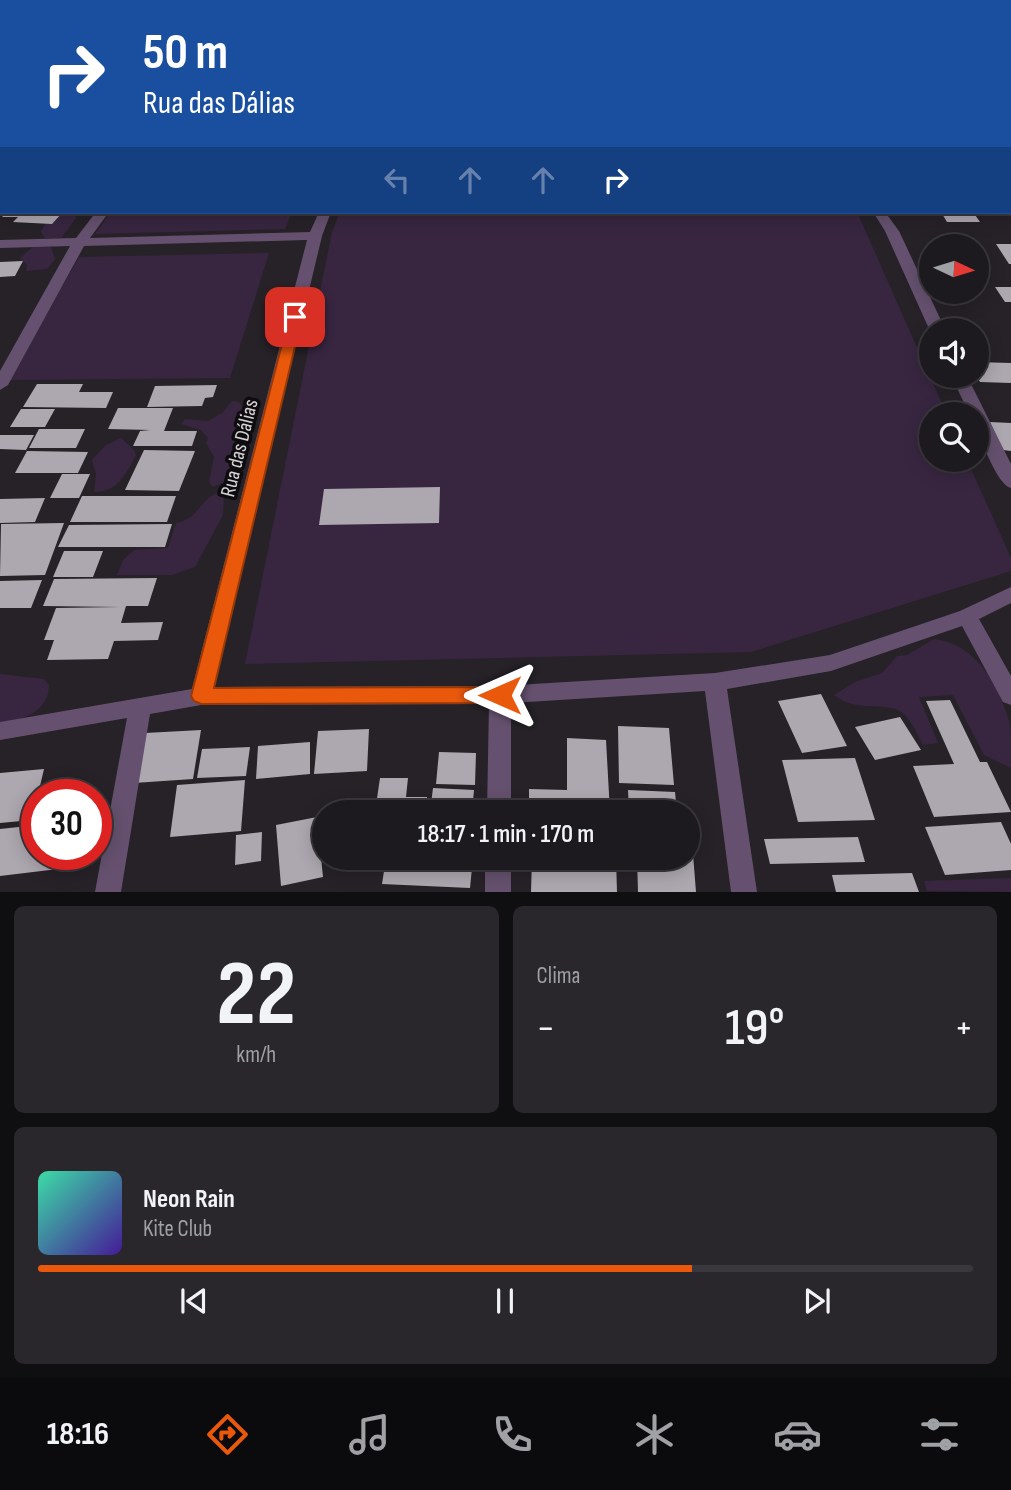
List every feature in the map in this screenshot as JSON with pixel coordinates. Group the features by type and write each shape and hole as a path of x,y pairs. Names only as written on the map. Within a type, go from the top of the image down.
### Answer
{"street":[{"path":"0,385 79,243 101,214"},
{"name":"Rua das Dálias","path":"201,696 316,236 324,214"},
{"path":"881,214 892,231 932,318"},
{"path":"0,244 316,236"},
{"path":"965,388 1011,482"},
{"path":"0,731 201,696 500,695 715,682 831,663 967,616 1011,594"},
{"path":"967,616 1011,696"},
{"path":"715,682 744,891"},
{"path":"499,800 500,695"},
{"path":"108,891 140,708"},
{"path":"498,891 499,870"}],"shaded area":[{"path":"50,214 74,214 76,218 61,238 45,238 41,232"},
{"path":"110,214 291,214 285,229 95,234"},
{"path":"339,214 858,214 919,352 919,388 935,388 941,402 919,402 919,472 972,472 1011,558 1011,571 751,652 245,664 332,232"},
{"path":"33,247 51,247 55,259 47,269 26,271 27,265 20,258"},
{"path":"269,253 230,378 9,380 79,257"},
{"path":"232,401 239,402 246,414 236,463 228,480 213,487 209,482 214,457 206,443 208,438 201,430 181,424 185,419 208,421 222,413"},
{"path":"121,438 136,455 120,481 109,489 94,492 96,474 92,460 106,445"},
{"path":"217,493 224,496 223,515 195,567 172,575 117,575 123,560 134,550 168,548 176,523 190,517"},
{"path":"934,639 949,642 962,649 974,658 993,682 1010,724 1011,768 984,755 953,695 919,697 938,743 923,745 909,719 899,711 853,704 834,695 855,682 882,673 897,656 907,655"},
{"path":"0,674 44,679 49,685 45,702 26,717 0,722"},
{"path":"1011,878 1011,892 927,891 924,881"}],"building":[{"path":"5,214 61,214 52,224 13,222 18,217 2,217"},
{"path":"942,214 974,214 980,222 947,222"},
{"path":"996,244 1011,244 1011,264 1009,264"},
{"path":"23,261 15,276 0,277 0,262"},
{"path":"995,287 1011,287 1011,302 1005,302"},
{"path":"989,362 1011,363 1011,383 989,382"},
{"path":"37,384 83,384 79,392 113,392 106,408 23,407"},
{"path":"217,385 213,397 205,398 202,406 147,407 155,386"},
{"path":"118,408 173,408 164,431 197,431 192,446 133,446 140,431 150,430 108,429"},
{"path":"21,409 55,409 45,427 10,427"},
{"path":"990,422 1011,423 1011,451 1003,450"},
{"path":"39,429 85,429 76,448 29,448"},
{"path":"0,435 34,435 26,450 0,449"},
{"path":"144,450 195,451 179,491 125,490"},
{"path":"27,451 88,452 78,473 15,473"},
{"path":"62,474 90,474 79,498 50,498"},
{"path":"440,487 439,523 319,525 324,489"},
{"path":"82,496 176,496 167,522 70,522"},
{"path":"45,498 35,522 0,523 0,499"},
{"path":"64,523 45,575 0,576 1,524"},
{"path":"172,524 165,547 58,547 69,525"},
{"path":"64,551 103,551 93,577 53,577"},
{"path":"157,578 148,606 126,606 121,623 163,622 158,640 114,641 108,659 47,660 54,640 44,640 56,608 120,607 43,606 54,579"},
{"path":"42,580 31,608 0,608 0,581"},
{"path":"821,694 847,746 802,753 778,701"},
{"path":"950,700 980,762 987,762 1011,812 934,817 913,766 954,764 926,701"},
{"path":"900,717 921,750 875,760 855,727"},
{"path":"618,726 669,728 674,785 619,783"},
{"path":"369,729 367,771 314,774 318,731"},
{"path":"201,730 193,779 134,783 145,733"},
{"path":"567,738 606,740 609,800 529,800 529,789 567,790"},
{"path":"310,742 310,774 256,779 258,746"},
{"path":"250,747 246,776 197,778 202,749"},
{"path":"439,752 476,753 475,785 436,784"},
{"path":"855,758 875,820 798,822 782,760"},
{"path":"44,769 42,779 21,779 21,821 0,823 0,773"},
{"path":"380,778 408,778 406,797 427,797 427,800 377,800"},
{"path":"245,780 241,831 170,837 177,785"},
{"path":"433,788 474,790 473,800 432,800"},
{"path":"628,790 675,792 676,800 628,800"},
{"path":"312,818 312,870 322,870 323,877 281,886 276,825"},
{"path":"1001,822 1011,844 1011,870 945,875 925,827"},
{"path":"21,827 21,870 50,870 0,876 0,829"},
{"path":"262,832 261,861 235,865 236,835"},
{"path":"858,837 865,862 770,864 764,839"},
{"path":"384,870 472,870 470,888 382,884"},
{"path":"532,870 616,870 617,892 531,892"},
{"path":"637,870 694,870 696,892 638,892"},
{"path":"912,873 919,892 836,892 832,875"}],"route":[{"path":"295,317 201,696 500,695"}]}
